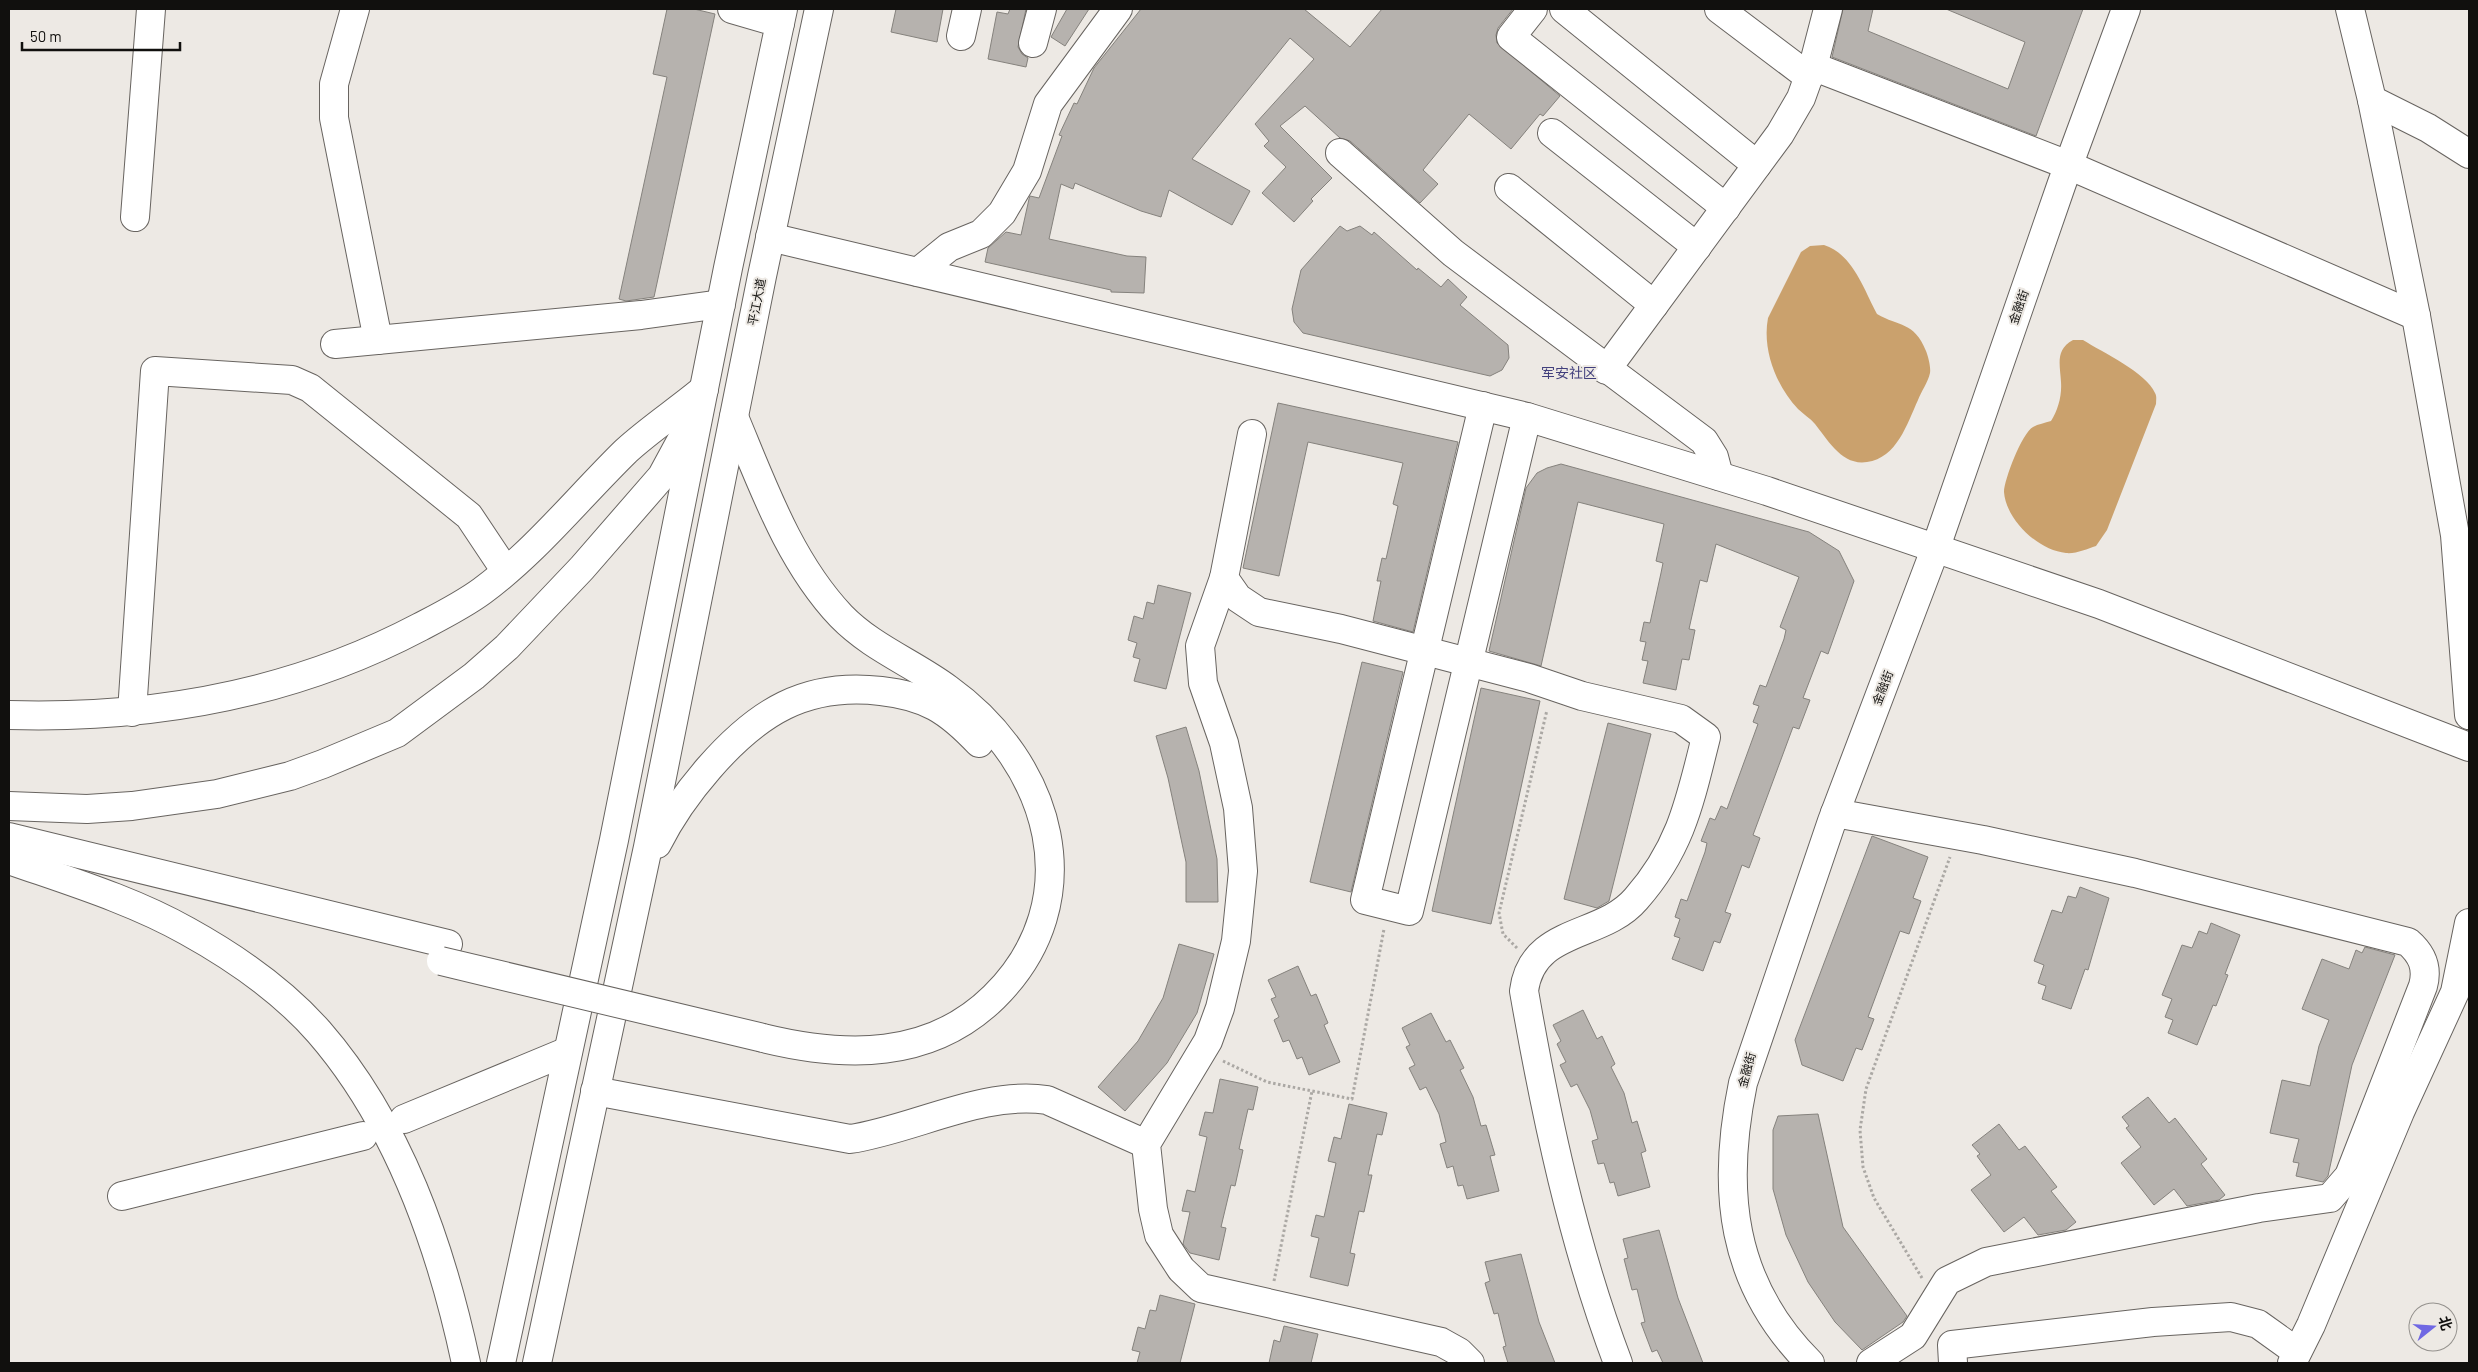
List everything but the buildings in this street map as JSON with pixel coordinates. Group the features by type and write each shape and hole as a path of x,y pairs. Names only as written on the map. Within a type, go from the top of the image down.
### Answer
{"main road":[{"path":"135,217 151,9"},
{"path":"355,9 334,84 334,118 378,340"},
{"path":"501,1363 614,840 721,304 782,16 732,9"},
{"name":"平江大道","path":"642,874 770,237 819,9"},
{"path":"961,36 967,9"},
{"path":"1033,43 1042,9"},
{"path":"918,272 949,247 981,234 1002,213 1027,171 1048,104 1118,9"},
{"path":"1534,9 1511,36 1726,208"},
{"path":"1564,9 1758,165"},
{"path":"1719,9 1810,72 2068,165 2416,316"},
{"path":"1606,370 1780,134 1801,98 1828,9"},
{"name":"金融街","path":"1810,1363 1782,1332 1754,1282 1736,1227 1731,1171 1737,1113 1751,1054 1835,813 1936,548 2068,165 2126,9"},
{"path":"2350,9 2372,100 2416,316 2454,535 2469,715"},
{"path":"2372,100 2428,128 2469,154"},
{"path":"1552,133 1697,247"},
{"path":"1340,153 1453,253 1606,370 1704,441 1714,457 1719,476"},
{"path":"1509,188 1654,306"},
{"path":"770,237 1527,417 1719,476 2100,604 2469,747"},
{"path":"335,344 641,315 721,304"},
{"path":"132,712 155,372 292,380 310,388 469,516 505,570"},
{"path":"9,715 46,716 132,712 221,698 290,679 358,656 393,641 453,609 482,590 550,530 627,451 703,394"},
{"path":"9,806 87,809 132,806 209,796 290,776 360,750 397,733 474,676 507,647 582,568 662,476 703,394"},
{"path":"1483,406 1365,900 1388,906 1409,911 1527,417"},
{"path":"9,856 444,953 765,1029 821,1050 873,1050 926,1039 952,1029 975,1013 1001,990 1028,952 1045,907 1051,861 1048,838 1038,800 1015,758 978,714 949,689 889,654 859,633 825,596 794,551 777,518 734,417"},
{"path":"1252,434 1224,578 1200,646 1201,669 1233,778 1243,871 1236,940 1220,1008 1202,1052 1146,1144 1153,1209 1159,1234 1172,1258 1201,1288 1441,1342 1459,1352 1470,1363"},
{"path":"1224,578 1238,598 1251,609 1468,662 1553,685 1582,696 1682,719 1706,737 1688,811 1680,832 1660,870 1626,910 1612,919 1553,944 1537,958 1529,971 1524,991 1540,1084 1584,1265 1618,1363"},
{"path":"537,1363 642,874 668,822 697,782 720,755 758,720 772,710 805,696 823,692 868,690 915,698 939,706 965,728 999,769 1021,808 1030,840 1031,882 1020,923 999,962 974,990 943,1012 896,1028 871,1032 765,1029"},
{"path":"1835,813 1958,836 2135,873 2408,942 2421,956 2425,980 2349,1176 2330,1198 2259,1208 1986,1262 1947,1281 1913,1336 1871,1363"},
{"path":"9,837 444,953"},
{"path":"9,860 117,898 186,930 254,975 318,1031 339,1057 375,1112 413,1188 443,1272 466,1363"},
{"path":"1953,1363 1952,1345 2153,1322 2231,1317 2258,1324 2295,1358 2311,1325 2400,1112 2455,992 2469,923"},
{"path":"404,1119 568,1051"},
{"path":"595,1091 850,1139 1014,1098 1030,1098 1047,1100 1146,1144"},
{"path":"122,1196 363,1136"}],"path":[{"path":"1537,958 1508,942 1500,927 1499,913 1553,685"},
{"path":"1936,1299 1874,1198 1863,1167 1860,1130 1866,1088 1958,836"},
{"path":"1202,1052 1267,1082 1352,1099 1388,906"},
{"path":"1270,1303 1312,1091"}],"shaded area":[{"path":"1824,245 1843,256 1850,264 1877,314 1905,326 1916,334 1926,351 1929,362 1930,373 1928,380 1900,438 1886,454 1867,462 1850,460 1843,456 1813,422 1798,409 1790,400 1777,378 1769,354 1767,342 1768,318 1801,252 1810,246"},
{"path":"2073,340 2083,340 2134,371 2150,385 2156,394 2156,404 2107,530 2096,546 2066,553 2045,547 2026,532 2011,513 2006,503 2004,492 2010,468 2024,438 2033,427 2051,421 2056,412 2061,392 2061,353 2063,348"}],"district":[{"name":"军安社区","path":"1569,373"}]}
